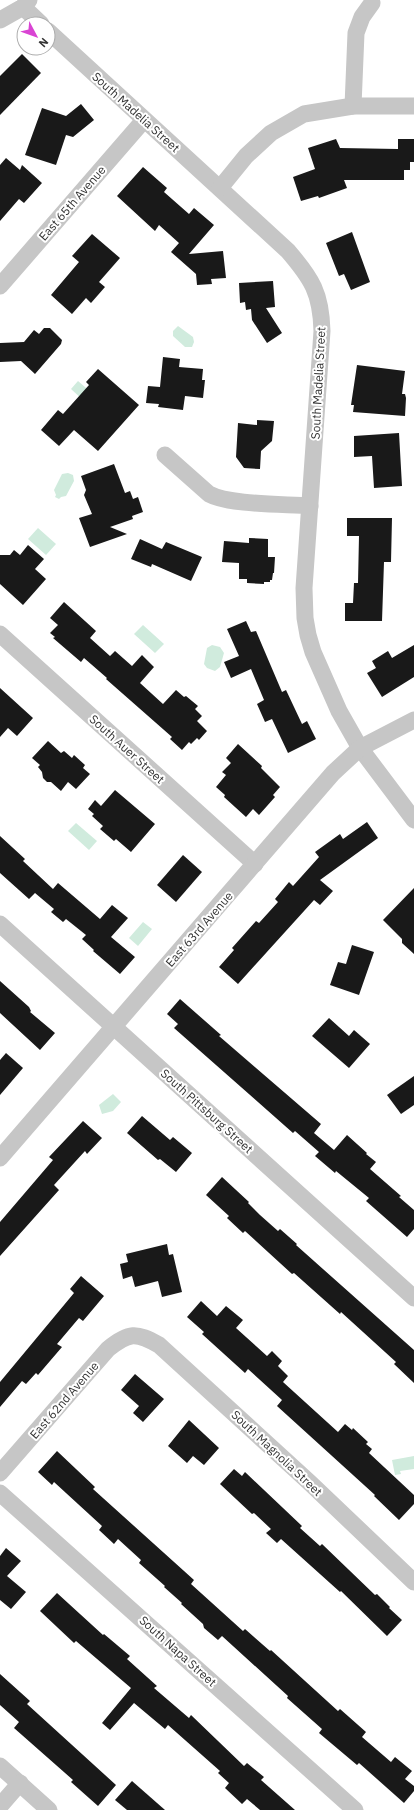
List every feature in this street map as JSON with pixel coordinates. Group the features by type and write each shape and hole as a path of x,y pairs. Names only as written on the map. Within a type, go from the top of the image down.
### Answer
{"street":[{"path":"353,106 356,33 362,17 372,3"},
{"path":"0,20 26,4 35,16"},
{"name":"South Madelia Street","path":"56,38 288,251 306,272 316,290 320,302 322,331 304,588 305,618 308,635 313,652 339,712 360,748 414,820"},
{"path":"220,188 246,156 271,132 304,114 353,106 414,106"},
{"name":"East 65th Avenue","path":"0,286 144,120"},
{"path":"165,455 209,494 215,497 310,506"},
{"name":"South Auer Street","path":"0,634 255,864"},
{"name":"East 63rd Avenue","path":"0,1158 115,1027 333,773 360,748 414,720"},
{"name":"South Pittsburg Street","path":"0,924 414,1298"},
{"name":"East 62nd Avenue","path":"0,1473 108,1349 121,1338 133,1334"},
{"name":"South Magnolia Street","path":"133,1334 145,1337 159,1345 303,1477 414,1582"},
{"name":"South Napa Street","path":"0,1493 355,1810"},
{"path":"0,1766 49,1810"},
{"path":"0,1806 20,1783"}],"shaded area":[{"path":"178,326 193,337 194,342 192,347 185,347 173,336 173,331"},
{"path":"78,381 92,393 83,400 71,389"},
{"path":"68,473 73,475 74,481 66,496 59,499 55,497 56,495 54,490 62,474"},
{"path":"38,528 56,544 46,555 28,539"},
{"path":"143,625 164,644 155,653 134,634"},
{"path":"212,645 220,647 224,653 220,667 215,671 207,668 204,664 207,648"},
{"path":"76,823 97,841 89,850 68,831"},
{"path":"143,922 152,929 138,946 129,938"},
{"path":"113,1094 121,1102 113,1111 102,1114 99,1105"},
{"path":"414,1456 414,1469 400,1471 401,1474 395,1475 392,1460"}],"building":[{"path":"20,56 24,56 41,73 0,115 0,76"},
{"path":"81,104 94,120 73,137 66,135 56,165 25,155 42,108 66,116"},
{"path":"336,139 340,148 398,149 398,139 414,139 414,162 410,162 410,170 404,170 404,180 344,180 347,188 319,198 318,196 301,201 293,177 315,169 308,148"},
{"path":"6,158 20,170 22,165 42,183 24,203 19,199 0,221 0,165"},
{"path":"143,167 167,188 164,192 189,214 194,208 214,225 189,254 223,251 226,278 211,279 212,284 197,285 196,274 171,252 179,243 159,225 155,231 117,196"},
{"path":"352,232 370,282 351,290 344,274 339,276 326,243"},
{"path":"92,234 120,258 99,282 105,287 91,303 86,298 72,314 51,295 79,262 72,256"},
{"path":"273,281 275,307 266,308 282,333 267,343 252,320 251,309 246,310 245,302 240,303 239,283"},
{"path":"44,328 50,328 62,340 61,344 35,374 21,361 0,362 0,343 24,342 34,330 39,334"},
{"path":"163,357 180,359 179,367 203,369 202,380 205,380 203,398 185,396 183,410 158,407 159,404 146,403 148,386 160,387"},
{"path":"357,365 405,371 402,394 405,394 406,398 405,416 353,412 354,405 351,405"},
{"path":"98,369 139,405 98,451 74,430 59,446 41,430 58,410 63,414 89,385 86,382"},
{"path":"257,420 274,421 272,441 261,451 260,469 244,468 236,457 238,423 257,425"},
{"path":"399,433 402,486 374,488 372,456 354,457 354,436"},
{"path":"114,464 125,493 130,491 133,499 138,497 143,512 132,516 133,519 110,527 127,534 90,547 79,518 92,514 84,495 86,490 81,476"},
{"path":"347,518 392,518 391,562 384,562 382,621 345,621 345,603 353,603 354,583 358,583 359,536 347,536"},
{"path":"249,538 268,539 268,557 275,557 274,573 270,582 264,582 264,584 247,583 247,579 239,579 239,563 222,562 224,541 249,543"},
{"path":"140,539 162,549 166,542 202,557 191,581 152,564 151,567 131,559"},
{"path":"28,545 44,559 35,569 46,579 23,605 0,584 0,555 10,555 14,550 20,555"},
{"path":"64,602 96,631 90,638 110,656 115,651 132,666 142,655 154,667 140,683 163,704 176,690 198,706 195,709 202,716 197,721 207,731 199,740 197,738 191,744 189,742 182,750 170,739 172,737 84,658 81,662 53,638 55,637 50,633 58,625 50,618"},
{"path":"246,621 251,632 256,631 282,692 286,690 302,724 307,721 316,739 288,753 272,719 265,722 257,704 264,700 251,669 231,678 224,662 239,656 227,629"},
{"path":"414,645 414,677 382,697 367,673 376,668 372,661 388,651 392,658"},
{"path":"0,688 33,718 17,736 8,728 0,737"},
{"path":"48,741 61,753 64,751 72,758 74,755 85,765 83,768 90,774 76,789 68,782 61,791 51,782 47,782 43,778 42,772 38,767 40,765 32,758"},
{"path":"238,744 262,766 261,768 280,787 273,795 275,797 259,815 253,809 246,817 224,797 225,795 216,787 226,775 222,772 231,763 226,758"},
{"path":"115,790 155,824 131,852 116,839 114,841 100,829 103,826 92,816 94,814 88,809 95,800 101,806"},
{"path":"367,822 378,838 320,880 333,891 320,905 314,900 238,984 219,967 234,950 232,948 256,921 259,923 278,902 275,899 289,882 293,886 319,857 315,852 340,834 343,839"},
{"path":"0,836 25,859 23,861 53,889 58,883 100,919 112,905 128,918 111,937 135,957 120,974 93,951 94,950 82,939 86,935 66,919 63,922 51,912 54,909 35,893 29,899 0,873"},
{"path":"183,855 202,872 176,902 157,885"},
{"path":"414,888 414,954 402,943 402,939 383,920"},
{"path":"352,945 374,952 359,995 330,985 338,962 346,964"},
{"path":"0,981 29,1007 30,1012 55,1033 40,1050 0,1013"},
{"path":"180,999 221,1035 219,1036 321,1124 314,1133 334,1150 347,1135 376,1162 370,1169 401,1196 399,1197 414,1210 414,1229 407,1237 366,1201 369,1198 315,1156 319,1152 295,1131 293,1133 174,1028 178,1024 167,1014"},
{"path":"329,1018 349,1036 354,1030 370,1044 349,1068 312,1036"},
{"path":"6,1053 23,1068 0,1095 0,1060"},
{"path":"414,1076 414,1105 401,1114 387,1095"},
{"path":"142,1116 170,1140 173,1137 192,1153 176,1172 160,1159 158,1160 127,1133"},
{"path":"83,1121 102,1138 87,1154 85,1151 54,1185 59,1190 0,1256 0,1222 53,1160 49,1157"},
{"path":"222,1177 249,1202 248,1203 260,1215 278,1231 280,1229 414,1350 414,1383 394,1364 396,1362 341,1312 340,1314 294,1273 292,1274 245,1231 243,1233 227,1218 229,1216 206,1195"},
{"path":"167,1244 169,1255 173,1254 182,1292 162,1297 158,1281 135,1287 132,1276 123,1279 120,1264 128,1262 126,1254"},
{"path":"81,1276 104,1296 83,1321 79,1318 57,1344 62,1347 38,1375 36,1373 26,1384 22,1381 0,1407 0,1382 74,1293 70,1289"},
{"path":"201,1301 217,1316 226,1306 243,1320 236,1328 267,1356 272,1351 282,1361 278,1366 288,1376 283,1382 338,1432 345,1424 352,1430 353,1428 368,1442 366,1444 372,1449 369,1453 414,1495 414,1504 399,1520 374,1496 375,1495 277,1406 282,1400 248,1369 245,1373 202,1334 204,1332 187,1317"},
{"path":"135,1374 164,1399 143,1422 133,1413 139,1406 121,1390"},
{"path":"189,1420 219,1448 204,1465 193,1456 187,1463 168,1446"},
{"path":"57,1451 95,1487 93,1489 194,1580 191,1584 243,1631 245,1629 270,1651 271,1650 338,1711 340,1709 366,1732 362,1737 391,1762 395,1757 412,1771 405,1779 414,1786 414,1791 404,1803 359,1763 357,1765 319,1733 322,1729 287,1698 288,1696 222,1636 218,1640 204,1628 203,1624 164,1587 165,1586 139,1563 141,1560 118,1539 114,1544 99,1530 102,1526 54,1482 52,1485 38,1472"},
{"path":"234,1469 242,1476 245,1472 302,1526 300,1528 320,1546 322,1544 375,1595 377,1594 402,1620 387,1636 341,1591 340,1592 281,1539 277,1543 266,1533 271,1529 254,1513 252,1514 220,1484"},
{"path":"6,1548 21,1561 7,1576 26,1592 11,1609 0,1600 0,1556"},
{"path":"57,1593 103,1635 104,1634 130,1656 127,1659 157,1686 154,1688 189,1718 191,1715 244,1766 247,1763 264,1777 261,1780 295,1810 260,1810 247,1799 242,1804 225,1788 229,1783 218,1773 220,1771 168,1725 165,1729 134,1703 110,1730 102,1723 131,1688 76,1641 74,1643 40,1611"},
{"path":"0,1674 30,1701 27,1704 116,1785 98,1806 71,1782 73,1780 14,1728 19,1722 0,1705"},
{"path":"132,1781 165,1810 127,1810 115,1800"}]}
